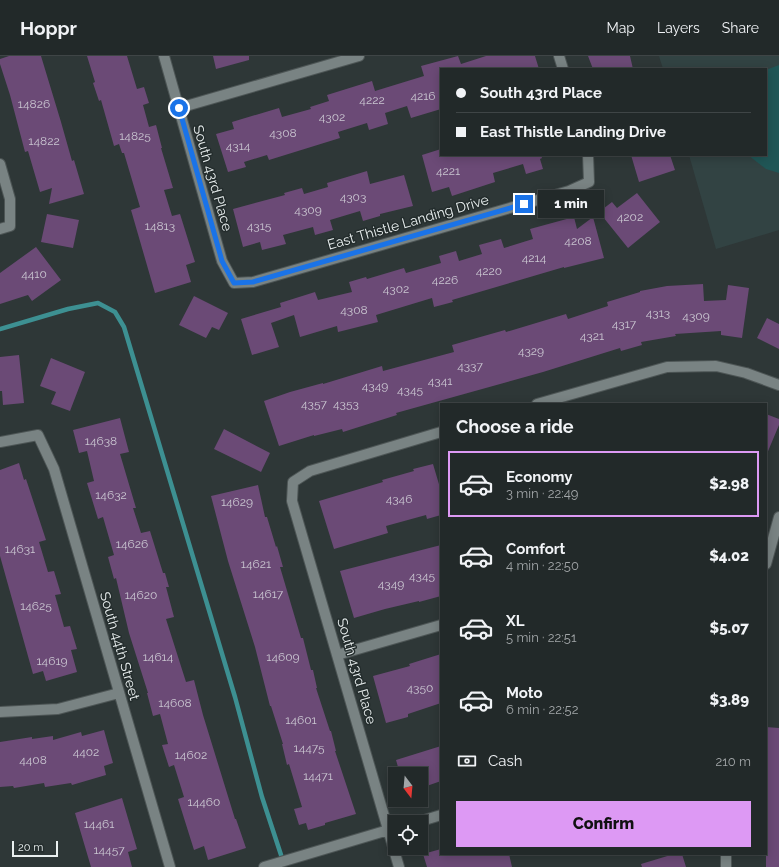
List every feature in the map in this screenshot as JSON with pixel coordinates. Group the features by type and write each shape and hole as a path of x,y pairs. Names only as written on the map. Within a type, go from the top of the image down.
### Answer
{"street":[{"name":"South 43rd Place","path":"164,56 222,261 234,283"},
{"path":"179,108 359,56"},
{"path":"559,56 563,68"},
{"name":"East Thistle Landing Drive","path":"234,283 253,282 569,191 589,182 588,156"},
{"path":"0,164 10,199 10,226 0,229"},
{"path":"541,403 667,367 716,366 746,373 779,385"},
{"name":"South 43rd Place","path":"388,816 337,655 292,501 293,482 310,471 440,432"},
{"name":"South 44th Street","path":"0,442 38,435 54,469 170,867"},
{"path":"767,560 779,517"},
{"path":"337,655 440,625"},
{"path":"0,712 58,709 119,693"},
{"path":"428,819 440,815"},
{"path":"264,867 388,830"},
{"name":"South 43rd Place","path":"397,855 399,867"},
{"path":"726,855 726,867"}],"shaded area":[{"path":"659,56 779,56 779,230 716,249 689,156 767,156 767,68 663,68"},
{"path":"779,65 779,173 766,169 749,156 767,156 767,70"}],"building":[{"path":"9,56 41,56 72,161 74,160 84,194 49,204 52,188 40,192 28,151 25,152 0,64 0,59"},
{"path":"87,56 127,56 137,89 144,87 149,103 143,105 149,127 156,125 173,188 164,190 172,216 180,214 195,262 186,265 191,282 155,293 131,210 140,207 124,153 122,153 119,144 114,146 101,100 99,101 93,83 95,82"},
{"path":"213,56 249,56 249,60 216,69"},
{"path":"458,56 461,64 486,56 535,56 539,68 440,68 440,109 411,118 407,106 385,113 388,124 369,130 367,123 338,132 340,138 269,160 267,155 244,162 246,167 228,172 216,134 234,129 232,122 279,108 282,117 311,109 310,107 329,101 327,95 372,81 375,91 424,76 421,66"},
{"path":"588,56 630,56 633,68 593,68"},
{"path":"440,149 440,156 541,156 542,158 540,159 543,169 526,174 523,164 493,173 495,182 452,196 449,187 432,192 422,155"},
{"path":"631,156 670,156 675,170 639,182"},
{"path":"367,171 370,184 404,175 413,206 380,214 380,216 363,221 360,211 330,220 333,230 315,235 313,227 283,235 286,244 262,250 260,242 243,247 233,209 285,195 284,193 302,188 304,194 328,187 327,183"},
{"path":"637,193 660,222 628,248 599,212 612,202 617,208"},
{"path":"47,214 79,220 73,248 41,242"},
{"path":"574,217 577,229 593,217 604,258 564,267 452,300 453,302 434,307 432,298 376,315 378,322 338,332 337,326 300,337 294,315 271,323 279,347 252,355 241,319 281,307 280,303 315,292 318,300 352,292 349,282 366,277 367,279 404,268 406,273 441,263 439,256 456,251 459,261 482,254 479,245 501,239 504,248 533,239 530,229"},
{"path":"36,247 61,280 32,301 28,295 0,304 0,273"},
{"path":"703,284 704,301 726,300 728,285 749,288 742,338 721,335 721,331 675,334 676,336 641,342 642,345 621,351 620,348 543,372 396,413 397,415 343,432 342,429 314,435 279,446 264,401 290,392 323,384 382,366 383,371 454,352 452,345 505,330 506,332 566,314 568,319 608,306 607,302 640,291 667,286"},
{"path":"194,296 228,313 219,330 212,327 206,338 179,325"},
{"path":"767,318 779,324 779,349 757,338"},
{"path":"19,355 24,403 3,405 2,391 0,391 0,357"},
{"path":"51,358 85,372 70,411 51,404 56,392 40,386"},
{"path":"767,414 779,419 779,425 767,454"},
{"path":"120,418 129,452 120,454 136,508 133,508 141,533 150,531 163,573 165,573 169,587 166,587 174,617 166,619 186,682 194,680 203,715 235,819 246,848 208,860 204,846 194,850 178,799 184,797 174,765 169,767 162,745 168,744 160,714 153,716 148,693 129,633 116,578 114,579 108,557 114,555 103,517 98,519 87,483 94,481 87,451 79,453 73,430"},
{"path":"224,429 270,453 261,472 214,449"},
{"path":"19,463 24,480 26,479 46,540 39,542 48,572 54,571 61,594 55,595 64,627 70,626 77,649 71,650 77,672 46,681 43,671 33,674 0,556 0,470"},
{"path":"433,464 440,488 440,515 427,519 426,515 386,526 388,533 334,549 319,501 383,482 382,480 414,471 413,469"},
{"path":"258,485 265,517 267,517 276,547 277,546 283,567 280,567 301,638 303,638 311,670 313,670 316,688 331,731 335,751 356,814 325,823 325,825 308,830 306,823 299,825 294,809 302,807 289,764 287,765 283,744 270,706 255,647 228,561 211,496"},
{"path":"440,545 440,596 419,602 385,609 354,618 340,571"},
{"path":"440,654 440,703 408,714 408,717 386,723 373,676 410,666 409,664"},
{"path":"767,727 779,728 779,867 766,867"},
{"path":"104,730 113,763 104,766 106,775 72,785 71,783 45,787 44,783 14,788 13,786 0,787 0,742 32,737 32,739 53,736 53,740 81,732 82,736"},
{"path":"440,746 440,781 428,786 428,767 398,767 396,760"},
{"path":"122,798 137,849 128,852 132,867 91,867 75,813"},
{"path":"440,849 440,855 509,855 512,867 427,867 423,855 428,855 428,853"},
{"path":"671,855 682,855 686,867 642,867 641,864"}],"waterway":[{"path":"0,329 68,309 98,303 115,312 124,327 235,697 262,797 283,861"}],"route":[{"path":"179,108 222,261 234,283 253,282 524,204"}]}
